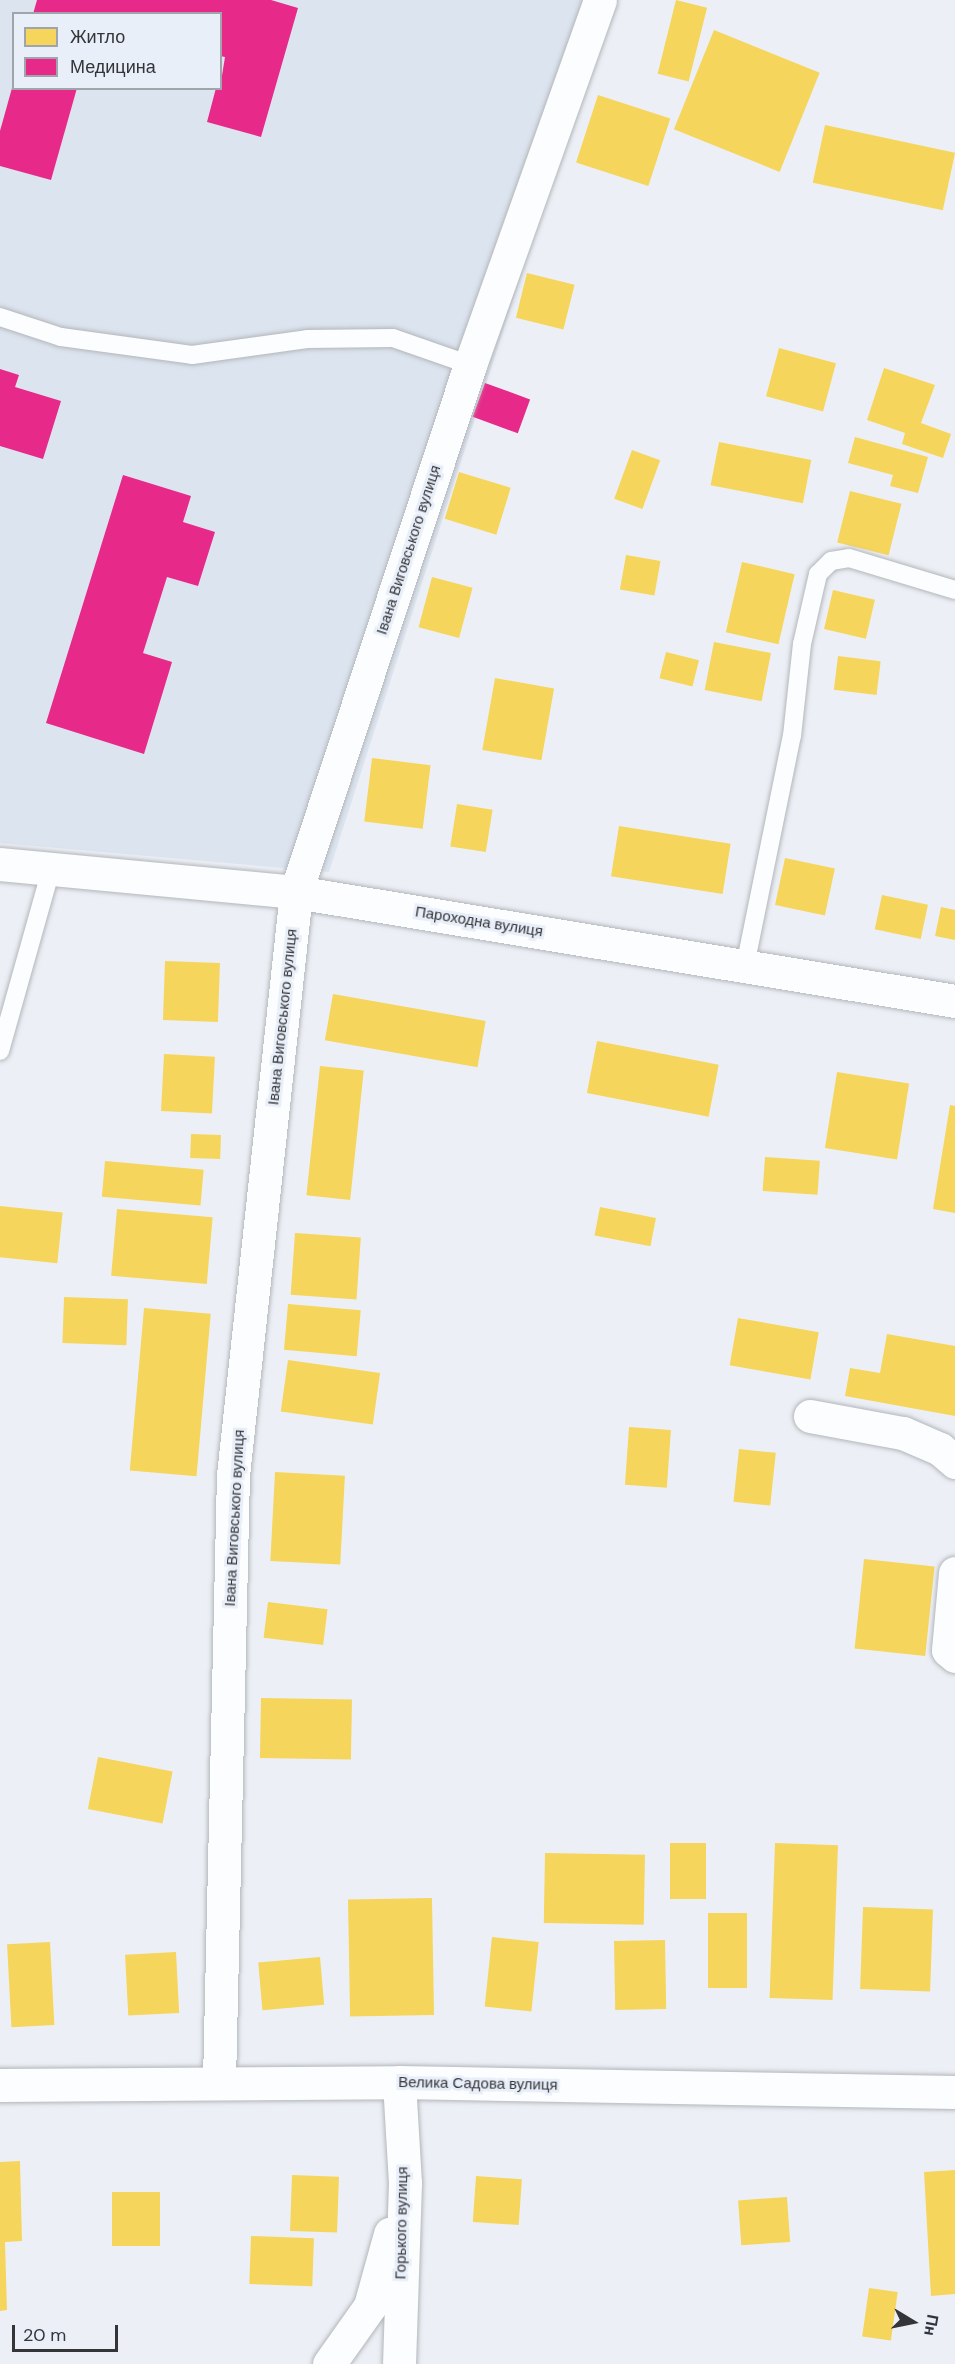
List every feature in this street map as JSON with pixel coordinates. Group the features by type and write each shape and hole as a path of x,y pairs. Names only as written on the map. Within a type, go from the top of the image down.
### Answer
{"street":[{"name":"Івана Виговського вулиця","path":"219,2082 233,1475 296,892 470,364 600,0"},
{"name":"Пароходна вулиця","path":"0,864 296,892 955,1001"},
{"path":"810,1416 903,1433 940,1449 955,1462"},
{"path":"955,1573 948,1650 955,1656"},
{"name":"Велика Садова вулиця","path":"0,2085 399,2082 955,2092"},
{"name":"Горького вулиця","path":"399,2082 405,2183 399,2364"},
{"path":"329,2364 370,2306 405,2183"}],"lane":[{"path":"0,317 61,336 192,356 307,339 393,338 470,364"},
{"path":"745,966 792,736 802,644 818,574 831,561 849,558 955,590"},
{"path":"0,1051 51,869"}],"shaded area":[{"path":"0,0 592,0 542,210 329,872 0,843"}],"building: Житло":[{"path":"676,0 707,8 689,81 658,74"},
{"path":"714,30 820,73 780,172 674,129"},
{"path":"598,95 670,118 648,186 576,163"},
{"path":"825,125 955,153 943,210 813,183"},
{"path":"527,273 575,285 563,329 516,318"},
{"path":"779,348 836,363 823,412 766,396"},
{"path":"884,368 935,385 921,423 951,434 943,458 902,444 905,433 867,420"},
{"path":"855,437 928,457 918,493 890,486 893,475 848,463"},
{"path":"719,442 811,460 803,503 711,485"},
{"path":"632,450 660,460 642,509 614,499"},
{"path":"459,472 511,488 496,535 445,519"},
{"path":"850,491 901,504 889,555 837,542"},
{"path":"626,555 660,561 654,596 620,589"},
{"path":"742,562 795,574 778,644 726,632"},
{"path":"432,577 473,588 459,638 419,627"},
{"path":"833,590 875,600 866,639 824,629"},
{"path":"714,642 771,653 762,701 705,690"},
{"path":"666,652 699,660 692,686 659,678"},
{"path":"838,656 881,661 877,695 834,690"},
{"path":"495,678 554,688 541,760 482,750"},
{"path":"372,758 431,765 423,829 364,822"},
{"path":"457,804 493,810 486,852 450,846"},
{"path":"619,826 731,844 723,894 611,876"},
{"path":"785,858 835,869 825,916 775,905"},
{"path":"882,895 928,905 921,939 875,929"},
{"path":"941,907 955,910 955,940 935,936"},
{"path":"165,961 220,963 218,1022 163,1020"},
{"path":"333,994 486,1021 477,1067 325,1040"},
{"path":"597,1041 719,1065 709,1117 587,1093"},
{"path":"164,1054 215,1057 212,1114 161,1111"},
{"path":"320,1066 364,1071 350,1200 306,1195"},
{"path":"837,1072 909,1083 897,1159 825,1148"},
{"path":"950,1105 955,1106 955,1213 933,1209"},
{"path":"191,1134 221,1135 220,1159 190,1158"},
{"path":"765,1157 820,1161 817,1195 763,1191"},
{"path":"105,1161 204,1170 200,1205 102,1197"},
{"path":"0,1206 63,1213 57,1263 0,1257"},
{"path":"600,1207 656,1218 650,1246 594,1235"},
{"path":"117,1209 213,1217 207,1284 111,1276"},
{"path":"295,1233 361,1238 357,1299 291,1295"},
{"path":"64,1297 128,1299 126,1345 62,1343"},
{"path":"288,1304 361,1310 357,1356 284,1350"},
{"path":"144,1308 211,1314 197,1476 130,1470"},
{"path":"738,1318 819,1332 810,1380 730,1365"},
{"path":"887,1334 955,1346 955,1416 845,1396 850,1368 880,1373"},
{"path":"288,1360 380,1373 373,1424 281,1411"},
{"path":"629,1427 671,1430 667,1488 625,1485"},
{"path":"739,1449 776,1453 770,1506 733,1502"},
{"path":"275,1472 345,1476 340,1565 270,1561"},
{"path":"864,1559 935,1566 925,1656 855,1649"},
{"path":"268,1602 328,1609 323,1645 264,1638"},
{"path":"261,1698 352,1700 351,1760 260,1758"},
{"path":"98,1757 173,1772 162,1824 88,1809"},
{"path":"670,1843 706,1843 706,1899 670,1899"},
{"path":"775,1843 838,1845 833,2000 770,1998"},
{"path":"545,1853 645,1855 644,1925 544,1923"},
{"path":"432,1898 434,2015 350,2016 348,1899"},
{"path":"863,1907 933,1909 930,1991 860,1989"},
{"path":"708,1913 747,1913 747,1988 708,1988"},
{"path":"492,1937 539,1942 531,2012 485,2007"},
{"path":"665,1940 666,2009 615,2010 614,1941"},
{"path":"50,1942 54,2025 11,2027 7,1944"},
{"path":"176,1952 179,2013 128,2016 125,1955"},
{"path":"320,1957 324,2005 262,2010 258,1962"},
{"path":"20,2161 22,2241 5,2242 7,2310 0,2311 0,2162"},
{"path":"955,2170 955,2294 931,2296 924,2172"},
{"path":"292,2175 339,2177 337,2233 290,2231"},
{"path":"476,2176 522,2179 519,2225 473,2222"},
{"path":"112,2192 160,2192 160,2246 112,2246"},
{"path":"787,2197 790,2242 741,2245 738,2200"},
{"path":"251,2236 314,2238 312,2286 249,2284"},
{"path":"869,2288 898,2292 891,2341 862,2337"}],"building: Медицина":[{"path":"37,0 271,0 298,8 261,137 207,122 215,90 222,90 225,57 222,56 222,12 34,12"},
{"path":"12,88 12,90 76,90 51,180 0,166 0,131"},
{"path":"0,369 19,375 15,387 61,401 43,459 0,446"},
{"path":"485,383 530,399 518,433 473,417"},
{"path":"123,475 191,496 183,522 215,532 198,586 167,577 143,653 172,662 144,754 46,723"}]}
